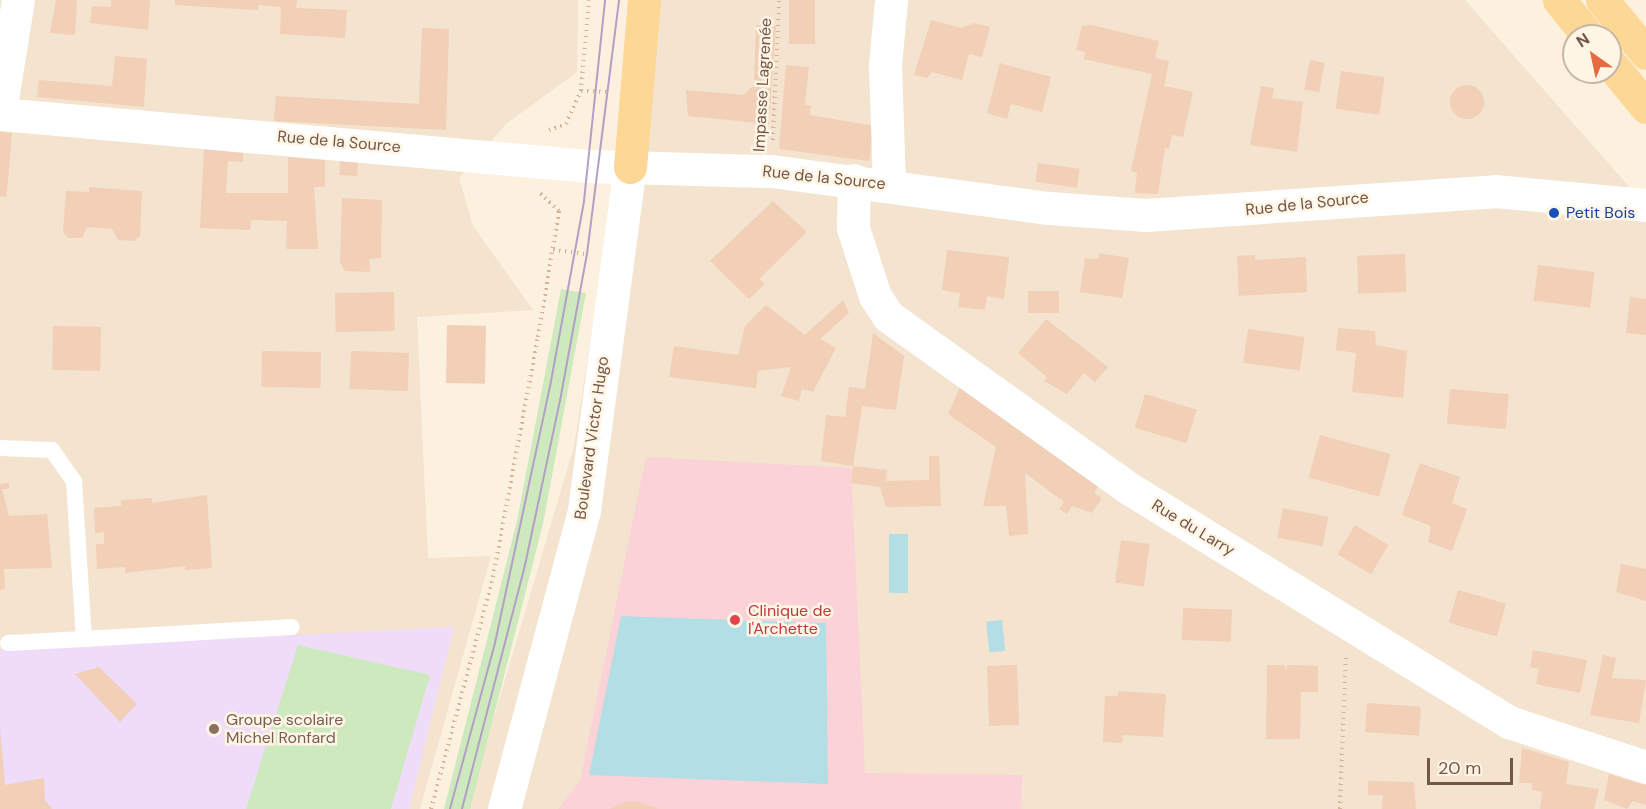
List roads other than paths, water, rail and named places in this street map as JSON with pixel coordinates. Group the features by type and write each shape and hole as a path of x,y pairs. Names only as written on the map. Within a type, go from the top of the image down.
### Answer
{"main road":[{"path":"0,113 18,0"},
{"path":"630,167 644,0"},
{"path":"889,185 885,64 891,0"},
{"path":"1559,0 1578,24"},
{"path":"1602,0 1646,53"},
{"path":"1622,78 1646,107"},
{"name":"Rue de la Source","path":"0,113 538,161 630,167 771,171 854,180 1049,208 1146,215 1495,191 1607,199 1646,205"},
{"name":"Boulevard Victor Hugo","path":"504,809 584,510 630,167"},
{"name":"Rue du Larry","path":"854,180 853,228 875,296 888,316 1130,489 1509,722 1646,767"}],"lane":[{"path":"0,448 52,450 74,481 84,639"},
{"path":"8,643 292,627"}],"water":[{"path":"889,534 908,534 908,593 889,593"},
{"path":"621,616 826,623 828,784 589,775"},
{"path":"1002,620 1005,651 989,653 986,622"}],"tram line":[{"path":"450,809 495,643 550,387 584,201 605,0"},
{"path":"462,809 524,570 560,401 587,254 619,0"}],"place":[{"name":"Petit Bois","path":"1554,213"},
{"name":"Clinique de l'Archette","path":"735,620"},
{"name":"Groupe scolaire Michel Ronfard","path":"214,729"}]}
